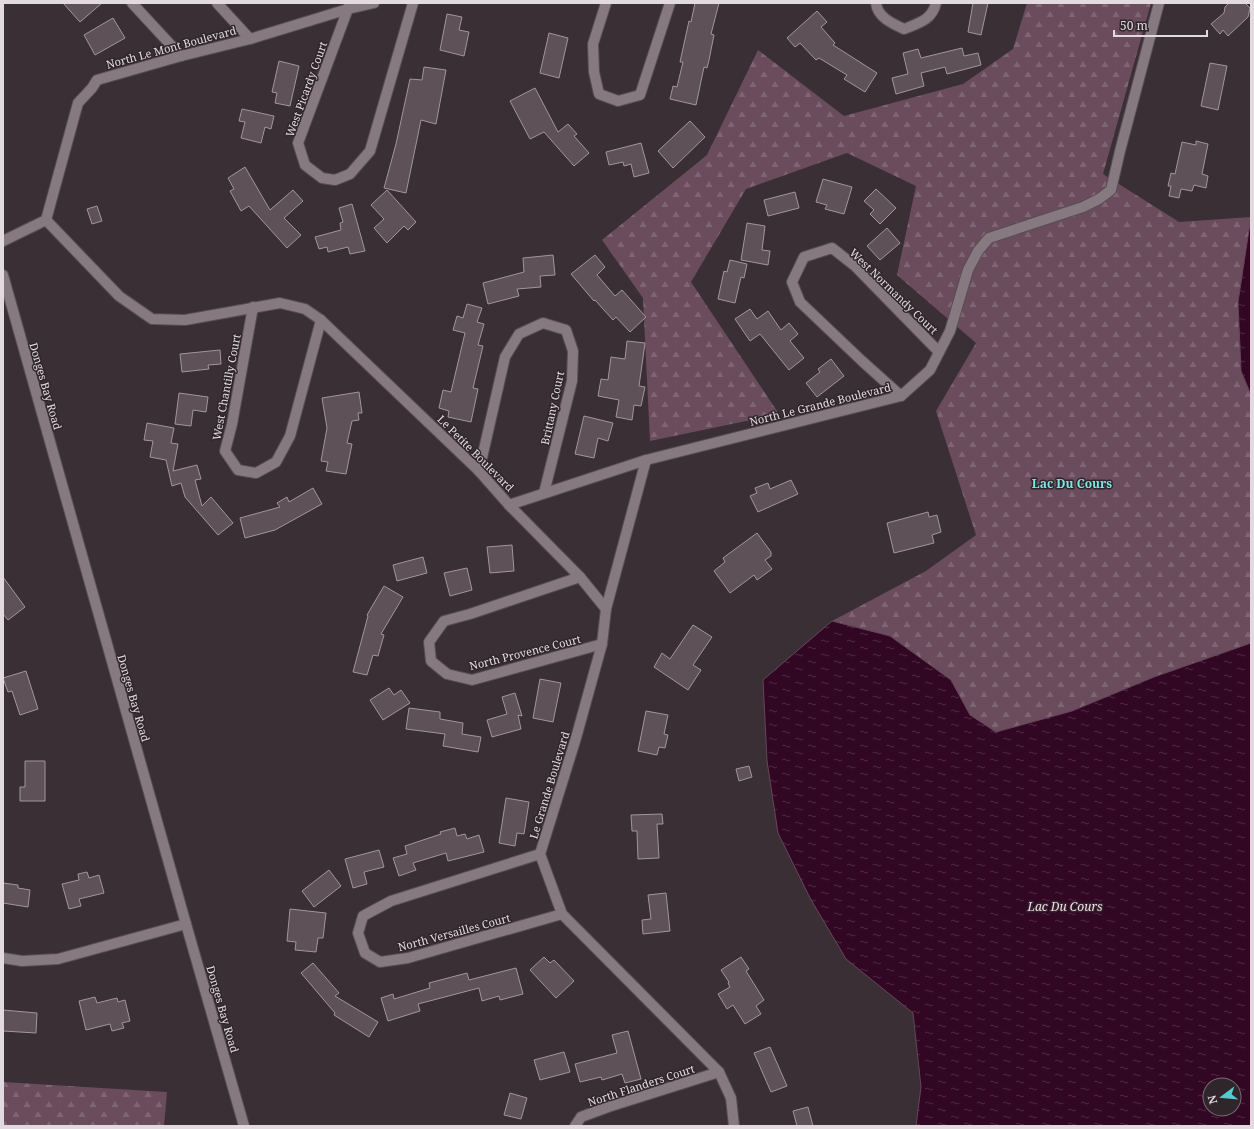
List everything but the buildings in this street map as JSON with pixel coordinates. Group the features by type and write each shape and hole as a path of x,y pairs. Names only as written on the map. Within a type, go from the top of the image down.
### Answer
{"street":[{"path":"132,3 181,56"},
{"path":"217,3 250,39"},
{"name":"North Le Mont Boulevard","path":"46,220 78,103 92,88 97,80 181,56 250,39 349,6 374,3"},
{"name":"West Picardy Court","path":"349,6 298,143 306,165 322,178 335,180 350,174 370,151 413,3"},
{"path":"606,3 592,44 594,72 599,94 618,101 640,95 670,3"},
{"path":"876,3 876,8 888,22 904,29 922,22 934,12 936,3"},
{"name":"North Le Grande Boulevard","path":"509,505 646,460 901,396 930,370 950,331 968,270 978,251 990,238 1083,207 1098,199 1110,190 1159,3"},
{"path":"3,241 46,220"},
{"name":"Le Petite Boulevard","path":"46,220 119,296 152,318 185,320 253,307 280,304 305,309 321,320 479,471 509,505 580,578 606,609"},
{"name":"West Normandy Court","path":"901,396 800,302 792,282 804,257 832,248 855,266 939,352"},
{"name":"Donges Bay Road","path":"3,275 244,1126"},
{"name":"West Chantilly Court","path":"253,307 232,424 225,451 238,470 256,473 276,462 290,436 321,320"},
{"name":"Brittany Court","path":"479,471 505,357 520,334 543,323 566,330 573,351 572,381 544,493"},
{"name":"Le Grande Boulevard","path":"646,460 606,609 602,644 576,738 540,854 562,914 719,1072 731,1098 734,1126"},
{"name":"North Provence Court","path":"580,578 470,614 444,620 429,642 431,661 447,674 472,680 602,644"},
{"name":"North Versailles Court","path":"540,854 391,901 363,916 358,933 365,953 380,962 408,958 562,914"},
{"path":"3,958 22,961 58,959 186,924"},
{"name":"North Flanders Court","path":"575,1126 581,1117 719,1072"}],"green space":[{"path":"1027,3 1151,3 1103,174 1179,222 1251,217 1238,302 1241,371 1251,395 1251,643 1154,677 1072,711 996,732 970,715 951,680 890,636 832,621 926,571 976,535 936,411 976,343 897,275 916,186 847,153 746,189 691,282 779,414 650,441 643,298 602,240 707,155 758,50 844,116 963,84 1013,49"},
{"path":"3,1082 167,1092 164,1126 3,1126"}],"water":[{"path":"1251,217 1251,395 1241,371 1238,302"},
{"name":"Lac Du Cours","path":"832,621 890,636 951,680 970,715 996,732 1072,711 1154,677 1251,643 1251,1126 916,1126 921,1087 913,1013 846,959 810,898 778,833 767,761 763,680"}],"district":[{"name":"Lac Du Cours","path":"1072,483"}]}
